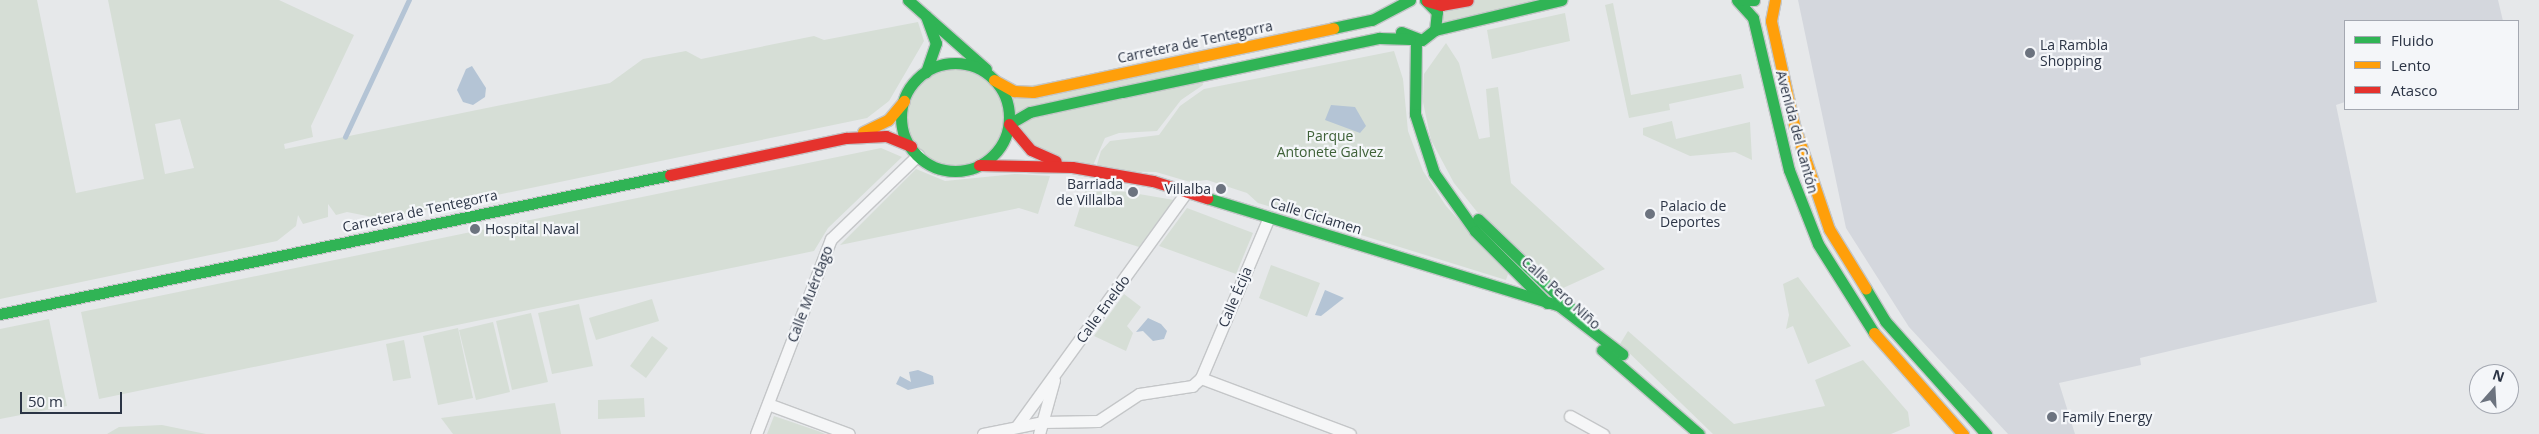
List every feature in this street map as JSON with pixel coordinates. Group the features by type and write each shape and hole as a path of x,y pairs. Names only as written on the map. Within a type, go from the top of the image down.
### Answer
{"main road":[{"path":"1427,0 1441,5 1468,0"},
{"path":"1427,0 1437,12 1435,30"},
{"path":"1009,124 1030,112 1379,38 1413,39 1435,30 1561,0"},
{"name":"Avenida del Cantón","path":"1738,0 1753,18 1787,163 1818,244 1876,339 1963,434"},
{"path":"1743,0 1754,0"},
{"name":"Avenida del Cantón","path":"1775,0 1771,21 1794,125 1829,229 1888,325 1986,434"},
{"path":"911,3 974,56 993,79 1007,101 1009,124 1000,147 979,165 947,169 914,150 902,124 904,101 926,72 935,34 930,20 911,3"},
{"path":"1406,3 1397,22 1413,39"},
{"name":"Carretera de Tentegorra","path":"993,79 1014,91 1033,92 1372,20 1406,3"},
{"name":"Calle Pero Niño","path":"1413,39 1413,103 1427,155 1451,203 1549,305 1699,434"},
{"path":"926,72 960,63 993,79"},
{"name":"Carretera de Tentegorra","path":"846,138 882,124 904,101"},
{"name":"Calle Ciclamen","path":"1009,124 1031,150 1072,167"},
{"name":"Carretera de Tentegorra","path":"0,314 846,138 886,136 914,150"},
{"name":"Calle Pero Niño","path":"1427,155 1478,220 1622,354 1699,434"},
{"name":"Calle Ciclamen","path":"979,165 1072,167 1187,191 1549,305"},
{"path":"1501,290 1512,284 1512,268"},
{"path":"1549,305 1558,305 1606,346 1622,354"}],"street":[{"name":"Calle Muérdago","path":"756,434 832,239 914,150"},
{"name":"Calle Eneldo","path":"1017,426 1187,191"},
{"name":"Calle Écija","path":"1201,378 1269,217"},
{"path":"1039,434 1057,371"},
{"path":"983,434 1042,422 1098,422 1138,394 1159,388 1179,390 1201,378 1350,434"},
{"path":"768,404 849,434"},
{"path":"1570,416 1603,434"}],"shaded area":[{"name":"La Rambla Shopping","path":"1798,0 2498,0 2503,20 2344,20 2344,102 2336,105 2377,302 2140,358 2141,365 2059,383 2075,434 2008,434 1909,327 1846,228"}],"green space":[{"path":"0,0 37,0 76,193 144,179 108,0 279,0 354,35 311,126 313,137 284,144 285,149 610,83 643,59 686,51 701,59 814,36 824,40 918,22 924,41 889,101 867,118 382,219 347,212 336,215 328,204 328,217 303,224 298,215 296,226 277,241 0,299","holes":["180,119 194,168 165,174 155,124"]},
{"path":"1468,0 1543,0 1445,25 1434,4"},
{"path":"1613,3 1631,95 1741,74 1744,88 1669,104 1670,110 1629,118 1605,5"},
{"path":"1565,13 1570,41 1492,59 1487,30"},
{"path":"1446,43 1459,63 1479,139 1490,137 1486,89 1498,87 1511,183 1605,269 1561,289 1482,218 1454,183 1431,140 1423,102 1424,74"},
{"name":"Parque Antonete Galvez","path":"1394,51 1403,79 1408,131 1423,171 1446,206 1508,274 1506,280 1258,203 1247,193 1207,180 1190,182 1156,172 1095,171 1101,151 1110,141 1159,135 1180,106 1204,89"},
{"path":"1197,57 1203,85 1181,100 1157,131 1119,133 1105,138 1091,170 1052,160 1009,125 1000,147 985,161 964,169 939,167 918,155 904,132 902,116 909,89 926,72 942,65 970,65 1009,89"},
{"path":"1672,121 1676,139 1750,122 1752,160 1735,152 1690,156 1643,135 1643,128"},
{"path":"881,148 902,157 828,228 814,251 99,399 81,312"},
{"path":"916,169 945,181 1015,174 1050,176 1038,214 1019,208 840,245"},
{"path":"1087,185 1174,200 1139,247 1074,226"},
{"path":"1187,208 1253,233 1236,274 1159,246"},
{"path":"1271,265 1320,283 1307,317 1259,298"},
{"path":"1798,277 1851,346 1808,364 1793,326 1786,329 1789,315 1783,284"},
{"path":"1124,294 1141,307 1127,326 1133,333 1126,351 1094,336"},
{"path":"652,299 659,321 596,340 589,318"},
{"path":"579,304 593,366 552,374 538,313"},
{"path":"531,313 548,382 512,390 496,321"},
{"path":"49,319 67,406 0,419 0,329"},
{"path":"493,322 510,392 476,400 459,330"},
{"path":"458,328 473,398 438,405 423,336"},
{"path":"1628,331 1734,424 1825,406 1815,380 1863,360 1908,412 1910,426 1891,434 1713,434 1620,344"},
{"path":"652,336 668,348 646,378 630,366"},
{"path":"404,340 411,378 393,381 386,344"},
{"path":"644,398 645,417 598,419 598,400"},
{"path":"555,403 561,434 453,434 441,418"},
{"path":"774,416 818,431 825,434 767,434"},
{"path":"162,425 206,434 107,434 119,427"}],"water":[{"path":"472,66 486,88 485,97 473,105 463,102 457,90 466,69"},
{"path":"1331,105 1355,107 1366,126 1360,133 1325,120"},
{"path":"1325,290 1344,298 1321,316 1315,315"},
{"path":"1148,318 1161,324 1167,331 1164,339 1153,341 1143,331 1136,332"},
{"path":"918,370 933,376 934,384 908,390 896,384 900,376 911,382 909,372"}],"waterway":[{"path":"345,137 409,0"}],"traffic: fast":[{"path":"908,0 986,69"},
{"path":"1333,28 1372,20 1410,0"},
{"path":"1401,32 1422,40 1435,30 1437,12 1425,0"},
{"path":"1435,30 1561,0"},
{"path":"1737,0 1753,18 1789,170 1818,244 1874,333"},
{"path":"1743,0 1754,0"},
{"path":"926,16 936,43 926,72"},
{"path":"1009,124 1030,112 1122,92 1379,38 1410,39"},
{"path":"1416,40 1415,114 1434,173 1475,231 1547,303"},
{"path":"955,63 975,68 993,79 1004,97 1009,117 1004,137 993,155 975,166 955,171 935,166 917,155 906,137 901,117 906,97 917,79 935,68 955,63"},
{"path":"0,314 670,175"},
{"path":"1207,198 1558,305 1622,354"},
{"path":"1478,219 1572,309"},
{"path":"1866,289 1885,321 1986,434"},
{"path":"1602,350 1699,434"}],"traffic: slow":[{"path":"1775,0 1771,21 1794,125 1829,229 1866,289"},
{"path":"994,80 1014,91 1033,92 1333,28"},
{"path":"863,132 888,120 904,101"},
{"path":"1874,333 1963,434"}],"traffic: jam":[{"path":"1427,1 1441,5 1468,0"},
{"path":"1009,124 1031,150 1056,161"},
{"path":"670,175 846,138 886,136 911,146"},
{"path":"979,165 1072,167 1153,181 1207,198"}],"place":[{"name":"La Rambla Shopping","path":"2030,53"},
{"name":"Villalba","path":"1221,189"},
{"name":"Barriada de Villalba","path":"1133,192"},
{"name":"Palacio de Deportes","path":"1650,214"},
{"name":"Hospital Naval","path":"475,229"},
{"name":"Family Energy","path":"2052,417"}]}
